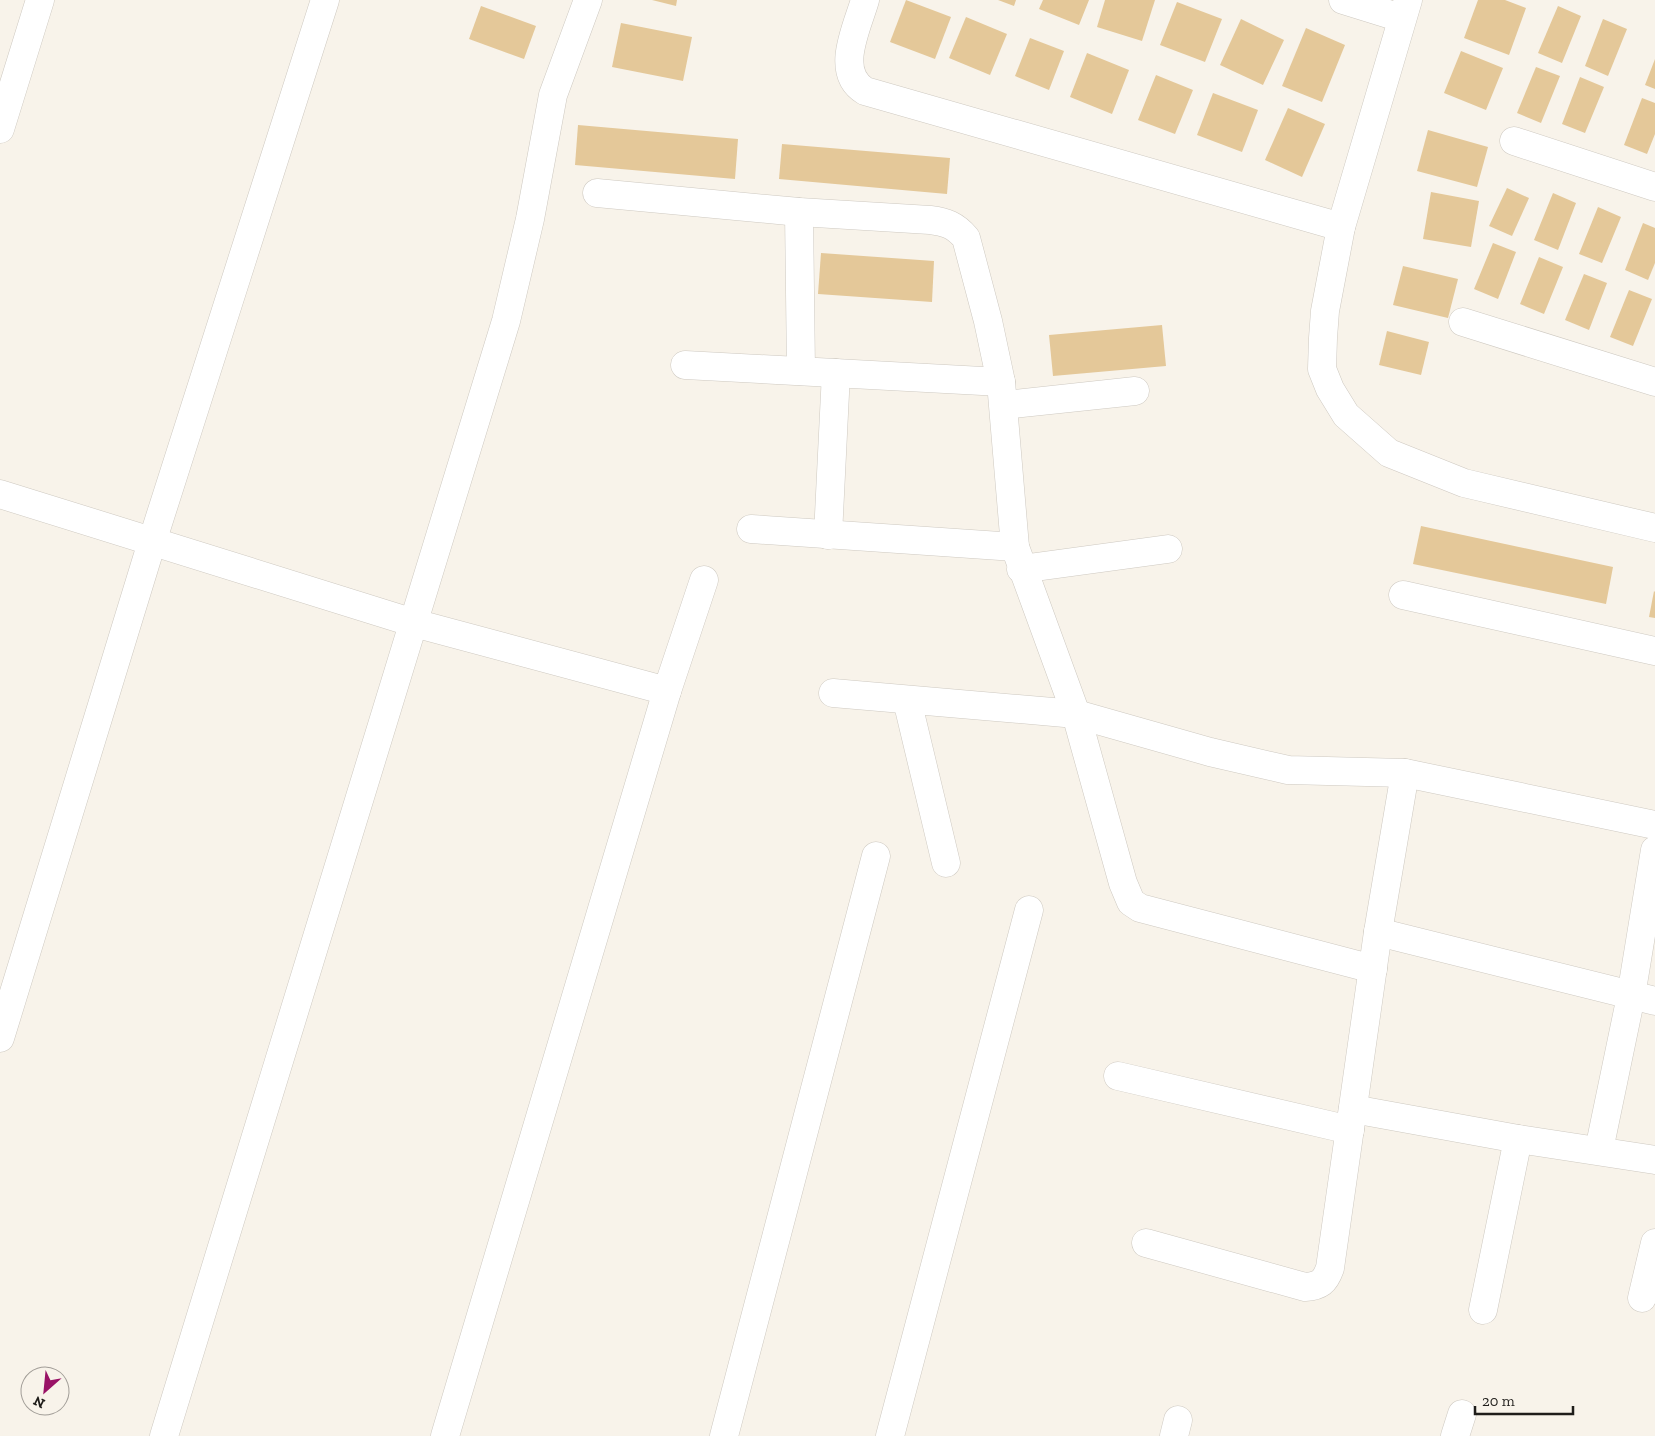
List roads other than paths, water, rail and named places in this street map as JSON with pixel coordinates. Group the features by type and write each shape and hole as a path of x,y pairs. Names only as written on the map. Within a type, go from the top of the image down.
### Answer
{"street":[{"path":"0,129 40,0"},
{"path":"0,1038 152,542 325,0"},
{"path":"164,1436 506,321 530,219 553,95 588,0"},
{"path":"865,0 848,67 856,85 865,91 1341,227"},
{"path":"1343,0 1405,9 1341,227 1326,311 1322,369 1330,389 1346,415 1389,452 1464,484 1655,528"},
{"path":"1514,141 1655,187"},
{"path":"597,193 799,212 930,220 947,223 957,228 966,238 988,321 1002,394 1018,558 1076,714 1123,883 1131,902 1140,908 1373,969"},
{"path":"799,212 801,371"},
{"path":"1463,322 1655,382"},
{"path":"686,365 836,373 1002,394 1135,391"},
{"path":"828,535 836,373"},
{"path":"0,494 414,623 667,692"},
{"path":"751,529 828,535 1018,558 1168,549"},
{"path":"445,1436 667,692 704,580"},
{"path":"1403,595 1655,651"},
{"path":"832,693 1076,714 1210,752 1288,770 1405,773 1655,825"},
{"path":"907,700 946,863"},
{"path":"1146,1243 1305,1286 1318,1286 1327,1279 1378,932 1405,773"},
{"path":"1599,1150 1643,998 1655,850"},
{"path":"724,1436 876,856"},
{"path":"890,1436 1029,910"},
{"path":"1378,932 1643,998"},
{"path":"1118,1076 1352,1119 1518,1139 1655,1160"},
{"path":"1482,1310 1518,1139"},
{"path":"1642,1298 1655,1244"}]}
